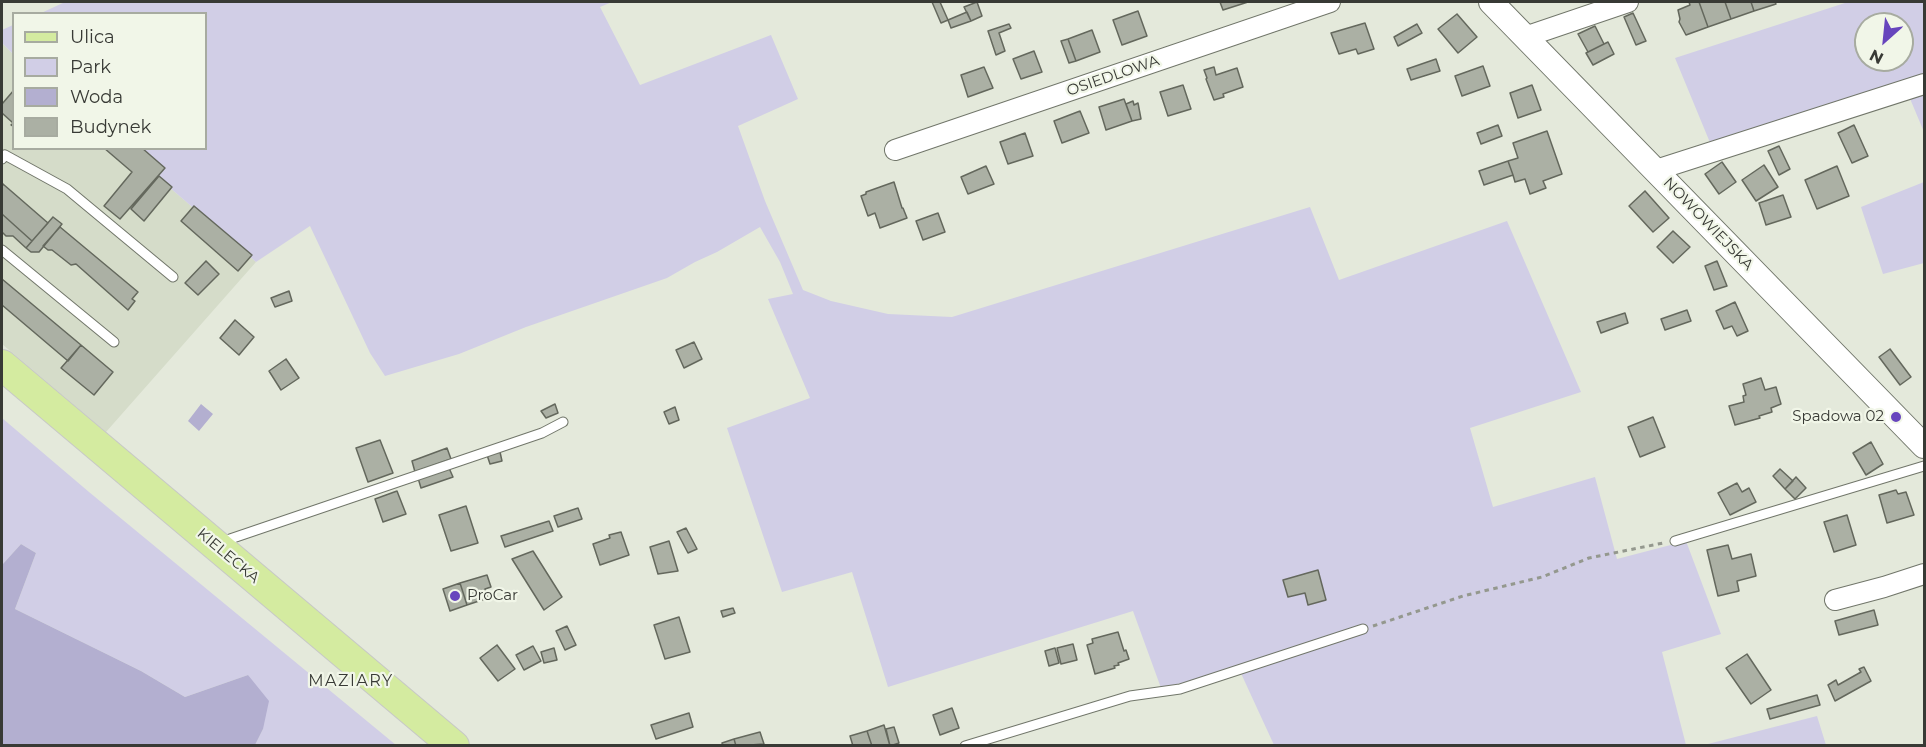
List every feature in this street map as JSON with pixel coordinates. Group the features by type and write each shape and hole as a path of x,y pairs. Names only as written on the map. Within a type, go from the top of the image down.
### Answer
{"main road":[{"name":"KIELECKA","path":"2,365 454,746"}],"street":[{"name":"OSIEDLOWA","path":"895,150 1330,2"},
{"name":"NOWOWIEJSKA","path":"1491,2 1924,446"},
{"path":"1525,37 1628,2"},
{"path":"1656,170 1924,84"},
{"path":"1835,600 1924,574"}],"lane":[{"path":"2,159 5,155 67,189 173,277"},
{"path":"2,250 114,342"},
{"path":"218,547 230,539 542,433 563,422"},
{"path":"1675,541 1924,466"},
{"path":"965,746 1130,696 1180,689 1363,629"}],"path":[{"path":"1363,629 1462,596 1542,577 1589,558 1675,541"}],"shaded area":[{"path":"2,43 12,53 12,150 126,150 256,262 106,432 2,344"}],"green space":[{"path":"65,2 612,2 600,7 640,85 771,35 798,99 738,126 765,201 803,290 831,301 888,314 952,317 1310,207 1339,280 1507,221 1581,392 1470,428 1493,507 1595,477 1617,559 1686,541 1721,634 1662,652 1686,745 1274,745 1239,669 1161,688 1133,611 888,687 852,572 782,592 727,428 810,398 768,299 793,294 780,262 760,227 667,278 526,327 459,354 385,376 370,353 310,226 256,262 126,150 207,150 207,12 43,12"},
{"path":"1848,2 1924,2 1924,132 1903,82 1711,145 1675,58"},
{"path":"12,25 12,53 2,43 2,30"},
{"path":"1924,182 1924,263 1883,274 1861,207"},
{"path":"2,418 396,745 255,745 263,729 248,675 185,697 141,671 15,609 36,553 21,544 2,565"},
{"path":"1817,716 1826,745 1704,745"}],"water":[{"path":"201,404 213,414 199,431 188,421"},
{"path":"21,544 36,553 15,609 141,671 185,697 248,675 269,701 263,729 255,745 2,745 2,565"}],"building":[{"path":"932,2 940,2 948,20 941,23"},
{"path":"977,2 982,16 971,21 964,7"},
{"path":"1220,2 1248,2 1223,10"},
{"path":"1689,2 1699,2 1708,27 1686,35 1679,22 1678,10 1690,5"},
{"path":"1699,2 1725,2 1731,19 1708,27"},
{"path":"1725,2 1751,2 1754,11 1731,19"},
{"path":"1751,2 1775,2 1776,4 1754,11"},
{"path":"1138,11 1147,36 1122,45 1113,20"},
{"path":"967,12 971,21 951,28 948,20"},
{"path":"1633,13 1646,41 1636,45 1624,17"},
{"path":"1457,14 1477,37 1458,53 1438,29"},
{"path":"1365,23 1374,49 1358,54 1356,49 1339,54 1331,33"},
{"path":"1009,24 1011,28 999,33 1005,51 996,55 988,31"},
{"path":"1417,24 1422,33 1398,46 1394,37"},
{"path":"1595,26 1604,44 1588,52 1578,34"},
{"path":"1092,30 1100,52 1076,61 1068,39"},
{"path":"1068,39 1076,61 1069,63 1061,41"},
{"path":"1608,42 1614,54 1593,65 1586,53"},
{"path":"1034,51 1042,72 1021,79 1013,59"},
{"path":"1436,59 1440,71 1411,80 1407,69"},
{"path":"1483,66 1490,86 1462,96 1455,76"},
{"path":"984,67 993,88 968,97 961,75"},
{"path":"1214,67 1216,75 1237,68 1243,87 1214,100 1204,70"},
{"path":"1183,85 1191,109 1168,116 1160,92"},
{"path":"1532,85 1541,110 1518,118 1510,93"},
{"path":"12,92 12,122 2,113 2,104"},
{"path":"1124,99 1132,121 1106,130 1099,107"},
{"path":"1133,101 1134,105 1138,103 1141,119 1132,121 1126,104"},
{"path":"1080,111 1089,133 1062,143 1054,121"},
{"path":"1498,125 1502,136 1481,144 1477,133"},
{"path":"1854,125 1868,156 1852,163 1838,133"},
{"path":"1547,131 1562,174 1543,181 1546,188 1530,194 1525,179 1515,182 1508,161 1518,158 1513,143"},
{"path":"1025,133 1033,156 1008,164 1000,142"},
{"path":"1779,146 1790,169 1779,175 1768,151"},
{"path":"106,150 144,150 165,168 120,219 104,206 132,172"},
{"path":"1508,161 1513,175 1484,185 1479,171"},
{"path":"1722,162 1736,182 1719,194 1705,174"},
{"path":"1764,165 1778,187 1756,201 1742,180"},
{"path":"986,166 994,184 968,194 961,177"},
{"path":"1837,166 1849,196 1817,209 1805,180"},
{"path":"159,176 172,187 144,221 131,209"},
{"path":"894,182 907,218 880,228 875,213 868,216 861,196"},
{"path":"3,184 48,223 32,241 2,214"},
{"path":"1645,191 1669,218 1653,232 1629,206"},
{"path":"1783,195 1791,217 1766,225 1759,203"},
{"path":"194,206 252,255 238,271 181,221"},
{"path":"938,213 945,232 923,240 916,221"},
{"path":"2,214 32,241 26,248 13,236 6,236 2,232"},
{"path":"53,217 62,224 39,252 31,252 26,248"},
{"path":"60,227 138,292 132,299 135,301 128,310 76,264 71,265 43,246"},
{"path":"1673,231 1690,247 1673,263 1657,247"},
{"path":"206,261 219,274 198,295 185,283"},
{"path":"1717,261 1727,286 1714,290 1705,266"},
{"path":"2,279 81,345 68,361 2,305"},
{"path":"289,291 292,301 275,307 271,298"},
{"path":"1735,302 1748,331 1737,336 1732,326 1724,329 1716,311"},
{"path":"1687,310 1691,321 1665,330 1661,319"},
{"path":"1625,313 1628,323 1601,333 1597,322"},
{"path":"235,320 254,337 239,355 220,338"},
{"path":"694,342 702,359 684,368 676,350"},
{"path":"81,345 113,372 94,395 61,368"},
{"path":"1890,349 1911,377 1900,385 1879,357"},
{"path":"286,359 299,378 281,390 269,371"},
{"path":"1761,378 1765,390 1776,387 1781,404 1771,408 1772,412 1759,416 1760,418 1735,425 1729,406 1744,402 1743,396 1746,395 1743,384"},
{"path":"555,404 558,413 546,418 541,411"},
{"path":"675,407 679,420 669,424 664,412"},
{"path":"1653,417 1665,447 1640,457 1628,427"},
{"path":"380,440 393,473 368,482 356,448"},
{"path":"1871,442 1883,464 1866,475 1853,453"},
{"path":"447,448 451,459 415,472 412,461"},
{"path":"500,452 502,461 490,464 487,455"},
{"path":"449,468 453,477 421,488 418,478"},
{"path":"1780,469 1793,481 1785,489 1773,476"},
{"path":"1796,477 1806,488 1795,499 1785,489"},
{"path":"1737,483 1742,492 1749,488 1756,502 1730,515 1718,493"},
{"path":"1896,490 1898,494 1906,492 1914,515 1887,523 1879,495"},
{"path":"397,491 406,514 383,522 375,499"},
{"path":"466,506 478,543 451,551 439,515"},
{"path":"578,508 582,519 558,527 554,516"},
{"path":"1847,515 1856,545 1834,552 1824,522"},
{"path":"549,521 553,531 505,547 501,536"},
{"path":"686,528 697,549 688,553 677,532"},
{"path":"621,532 629,555 600,565 593,544 610,538 609,535"},
{"path":"669,541 678,571 658,574 650,547"},
{"path":"1728,545 1732,559 1751,554 1756,576 1737,581 1739,591 1718,596 1707,550"},
{"path":"533,551 562,597 544,610 512,559"},
{"path":"1318,570 1326,600 1308,605 1305,593 1288,597 1283,580"},
{"path":"487,575 491,587 485,589 488,598 467,605 460,583"},
{"path":"460,583 467,605 450,611 443,589"},
{"path":"733,608 735,613 723,617 721,611"},
{"path":"1874,610 1878,625 1839,635 1835,621"},
{"path":"679,617 690,652 665,659 654,625"},
{"path":"567,626 576,645 565,650 556,631"},
{"path":"1118,632 1129,659 1118,663 1119,665 1114,666 1115,668 1095,674 1087,645 1093,643 1092,639"},
{"path":"1073,644 1077,660 1061,664 1057,648"},
{"path":"497,645 515,669 498,681 480,658"},
{"path":"533,646 541,661 524,670 516,655"},
{"path":"554,648 557,660 544,663 541,652"},
{"path":"1055,648 1059,663 1049,666 1045,651"},
{"path":"1747,654 1771,690 1751,704 1726,668"},
{"path":"1864,667 1871,681 1835,701 1828,685 1836,680 1838,685 1861,672 1859,669"},
{"path":"1817,695 1820,705 1770,719 1767,709"},
{"path":"952,708 959,728 940,735 933,715"},
{"path":"689,713 693,727 656,739 651,725"},
{"path":"884,725 890,746 872,746 867,731"},
{"path":"894,727 899,743 890,746 886,729"},
{"path":"867,731 872,746 853,746 850,736"},
{"path":"760,732 764,744 736,746 734,739"},
{"path":"734,739 736,746 723,746 722,743"}],"place":[{"name":"Spadowa 02","path":"1896,417"},
{"name":"ProCar","path":"455,596"}],"district":[{"name":"MAZIARY","path":"351,681"}]}
